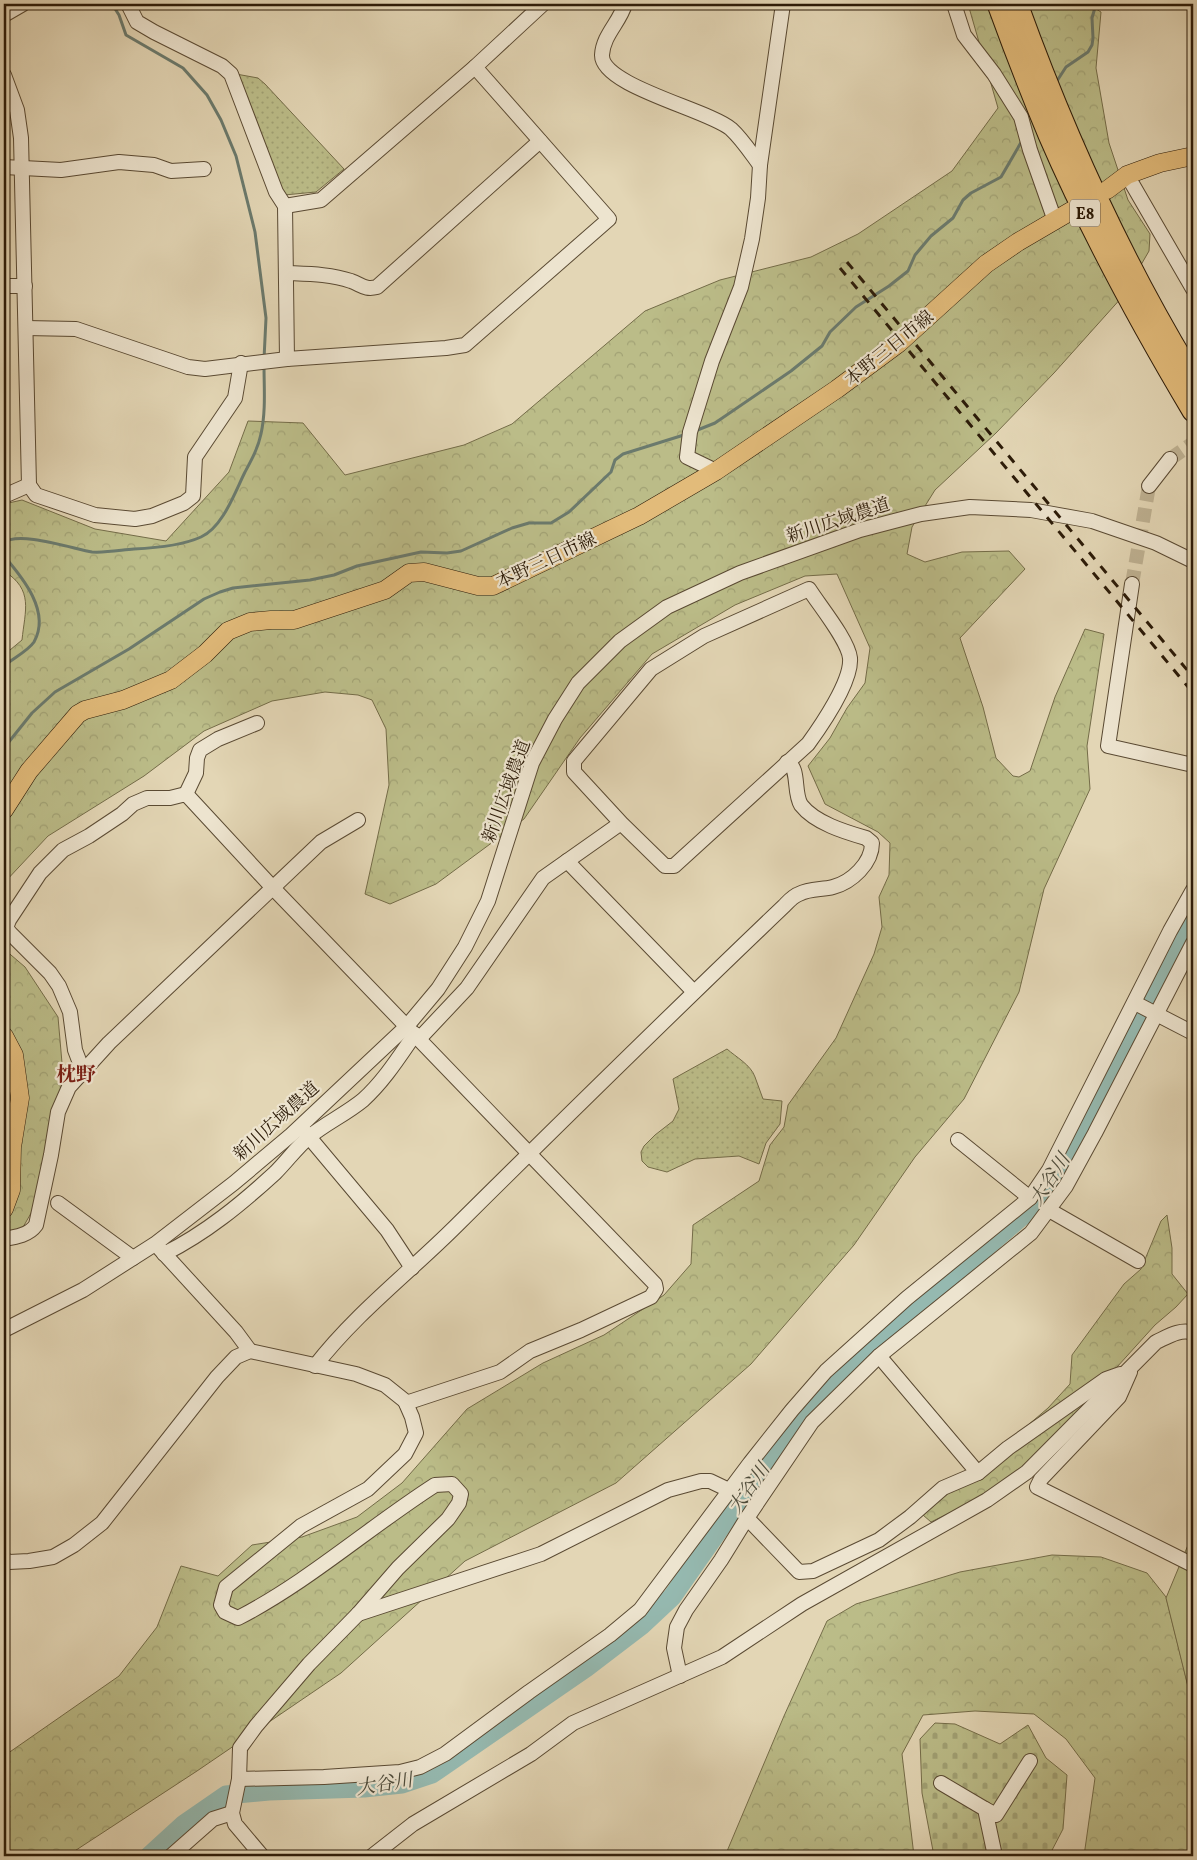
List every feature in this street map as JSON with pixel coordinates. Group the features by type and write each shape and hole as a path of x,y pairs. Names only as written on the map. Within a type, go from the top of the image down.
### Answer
{"highway":[{"name":"E8","path":"998,4 1049,136 1085,214 1122,288 1193,411"},
{"name":"E8","path":"1017,4 1066,130 1101,208 1145,294 1193,378"}],"main road":[{"path":"1107,190 1127,175 1160,163 1193,156"},
{"name":"本野三日市線","path":"4,810 29,771 78,714 85,710 123,700 172,680 205,654 228,632 250,622 294,620 385,590 408,572 424,572 478,586 493,586 639,516 716,471 837,389 899,343 986,264 1018,242 1071,211"},
{"path":"4,1036 14,1055 20,1098 12,1147 11,1190 4,1209"}],"street":[{"path":"4,16 23,4"},
{"path":"128,4 137,22 222,66 231,74 276,192 285,206 287,359"},
{"path":"285,206 321,200 475,67 542,4"},
{"path":"625,4 610,30 605,44 602,57 607,69 629,84 709,117 730,128 760,165"},
{"path":"716,471 687,457 690,432 712,361 741,287 752,239 758,198 760,165 783,4"},
{"path":"954,4 964,36 994,74 1021,116 1030,150 1055,221"},
{"path":"26,328 76,329 188,367 205,368 241,363 465,345 609,219 475,67"},
{"path":"4,75 17,110 22,167 29,485 36,495 95,515 135,519 152,516 184,502 193,496 195,457 235,398 241,363"},
{"path":"286,273 332,276 369,289 377,287 540,141"},
{"path":"4,167 61,170 119,162 154,166 171,171 204,169"},
{"path":"1127,175 1193,289"},
{"path":"4,286 25,286"},
{"path":"1149,486 1170,459"},
{"path":"4,496 29,485"},
{"name":"新川広域農道","path":"4,1330 83,1290 133,1258 160,1249 234,1183 304,1132 414,1033 438,989 465,947 488,901 532,763 555,719 578,683 620,641 668,607 740,573 860,530 921,514 970,507 1031,510 1092,521 1156,543 1193,561"},
{"path":"1132,584 1108,746 1193,765"},
{"path":"808,589 841,637 850,658 848,677 820,727 808,744 788,762 674,866 665,866 621,823 574,772 574,761 651,669 704,636 808,589"},
{"path":"186,794 196,773 197,758 200,750 218,739 257,723"},
{"path":"315,1366 329,1347 362,1314 431,1251 694,992 797,894 834,886 856,875 872,849 872,843 866,838 824,822 805,808 797,796 795,771 792,764 788,762"},
{"path":"186,794 273,888 655,1284 656,1289 651,1298 530,1351 500,1372 406,1403"},
{"path":"83,1071 75,1050 70,1012 59,986 50,973 6,928 9,920 40,873 62,850 89,836 122,814 133,804 147,798 170,798 186,794"},
{"path":"4,1239 20,1236 32,1230 36,1224 58,1112 69,1087 109,1043 321,842 358,820"},
{"path":"250,1351 236,1332 160,1249 186,1243 245,1200 276,1171 304,1132 361,1101 380,1083 414,1033 467,988 543,878 621,823"},
{"path":"568,861 694,992"},
{"path":"239,1780 400,1772 420,1767 445,1754 610,1635 640,1610 792,1410 826,1371 907,1298 1030,1198 1049,1170 1170,931 1193,890"},
{"path":"680,1676 674,1648 677,1627 686,1610 812,1422 879,1356 1031,1232 1049,1210 1066,1186 1096,1133 1193,943"},
{"path":"1135,1003 1193,1033"},
{"path":"304,1132 387,1230 412,1268"},
{"path":"958,1140 1030,1198"},
{"path":"58,1203 133,1258"},
{"path":"1049,1210 1138,1261"},
{"path":"372,1856 413,1824 531,1754 573,1724 722,1657 802,1604 987,1500 1027,1472 1156,1342 1177,1333 1189,1331 1193,1333"},
{"path":"5,1564 53,1557 74,1545 102,1523 217,1377 236,1357 250,1351 356,1374 385,1385 406,1403 416,1433 405,1454 368,1489 301,1526 226,1587 221,1605 225,1612 238,1618 260,1607 294,1585 435,1485 452,1484 461,1494 459,1503 448,1519 398,1568 358,1614 309,1664 256,1726 240,1748 239,1780 232,1813 235,1824 262,1856"},
{"path":"879,1356 978,1473"},
{"path":"747,1518 799,1572 813,1571 879,1540 943,1488 978,1473 1008,1448 1106,1379 1129,1368"},
{"path":"1129,1368 1119,1397 1040,1479 1037,1487 1193,1565"},
{"path":"358,1614 542,1554 668,1490 710,1481 731,1491"},
{"path":"940,1783 996,1815 1030,1761"},
{"path":"985,1809 994,1856"},
{"path":"170,1856 214,1820 232,1813"}],"green space":[{"path":"968,4 1088,4 1101,12 1096,68 1109,143 1128,200 1150,234 1149,251 1123,296 1054,373 996,433 935,490 912,527 907,554 925,562 962,552 1009,551 1025,569 960,638 983,707 996,758 1013,776 1019,777 1030,771 1055,697 1085,629 1104,634 1087,746 1090,789 1044,889 1019,992 964,1099 915,1157 854,1245 751,1364 616,1483 465,1561 341,1673 197,1771 67,1856 4,1856 4,1756 119,1676 157,1627 181,1566 218,1576 252,1545 302,1537 357,1517 402,1483 467,1409 543,1363 604,1335 664,1295 691,1264 693,1225 759,1181 770,1145 784,1127 788,1105 836,1038 874,954 882,927 879,897 889,875 890,843 878,832 825,804 808,766 830,738 847,708 865,683 870,648 837,574 805,576 735,605 652,654 580,738 524,819 436,884 390,904 365,894 389,785 386,729 372,700 358,695 325,692 272,701 204,731 144,776 48,836 4,883 4,655 22,640 26,610 24,593 14,578 4,571 4,504 22,500 95,529 166,541 229,472 248,421 303,423 345,475 464,445 512,424 645,311 720,280 811,257 858,234 952,171 998,108"},
{"path":"236,74 258,78 265,84 344,169 316,192 284,195"},
{"path":"4,949 25,967 58,1017 62,1063 60,1113 43,1192 22,1229 4,1252"},
{"path":"727,1049 753,1073 763,1099 782,1101 780,1124 766,1143 759,1164 739,1156 695,1159 667,1172 648,1167 642,1161 641,1152 644,1146 673,1121 679,1109 673,1079"},
{"path":"1167,1215 1172,1248 1172,1274 1188,1294 1155,1325 1088,1402 1024,1465 992,1492 931,1522 923,1515 1048,1408 1070,1384 1072,1355 1124,1284 1141,1269 1161,1221"},
{"path":"1193,1533 1193,1699 1191,1699 1166,1598"},
{"path":"1052,1555 1101,1557 1147,1573 1166,1597 1191,1698 1193,1699 1193,1856 1084,1856 1095,1778 1066,1739 1034,1714 975,1711 923,1715 902,1754 914,1856 725,1856 784,1716 827,1621 856,1604 960,1572"},
{"path":"935,1723 955,1724 1000,1744 1028,1725 1046,1758 1067,1775 1063,1829 1049,1856 934,1856 922,1793 920,1739"}],"waterway":[{"path":"112,4 119,15 126,35 183,68 207,95 221,120 236,156 255,232 266,318 264,359"},
{"path":"1055,84 1066,67 1088,52 1092,45 1092,18 1096,4"},
{"path":"695,431 715,423 791,371 822,346 830,332 856,307 889,286 908,271 915,255 931,236 953,218 963,200 971,193 1001,177 1023,139"},
{"path":"4,543 21,538 33,539 92,552 103,552 177,544 193,540 209,532 228,508 258,444 264,417 264,365"},
{"path":"4,748 32,713 55,692 129,649 204,599 233,588 310,580 334,575 357,566 421,552 447,553 461,551 512,528 529,523 551,523 569,512 611,472 615,460 623,454 687,434"},
{"path":"4,556 26,585 37,607 39,619 38,631 34,642 28,649 4,666"},
{"name":"大谷川","path":"149,1856 184,1824 226,1795 269,1791 364,1788 402,1784 432,1774 586,1668 641,1626 672,1597 789,1430 833,1379 1034,1206 1060,1165 1193,913"}],"tunnel":[{"path":"1170,459 1193,443"},
{"path":"1132,584 1149,486"}],"railway":[{"path":"847,262 1193,677"},
{"path":"840,268 1193,693"}],"district":[{"name":"枕野","path":"76,1074"}]}
